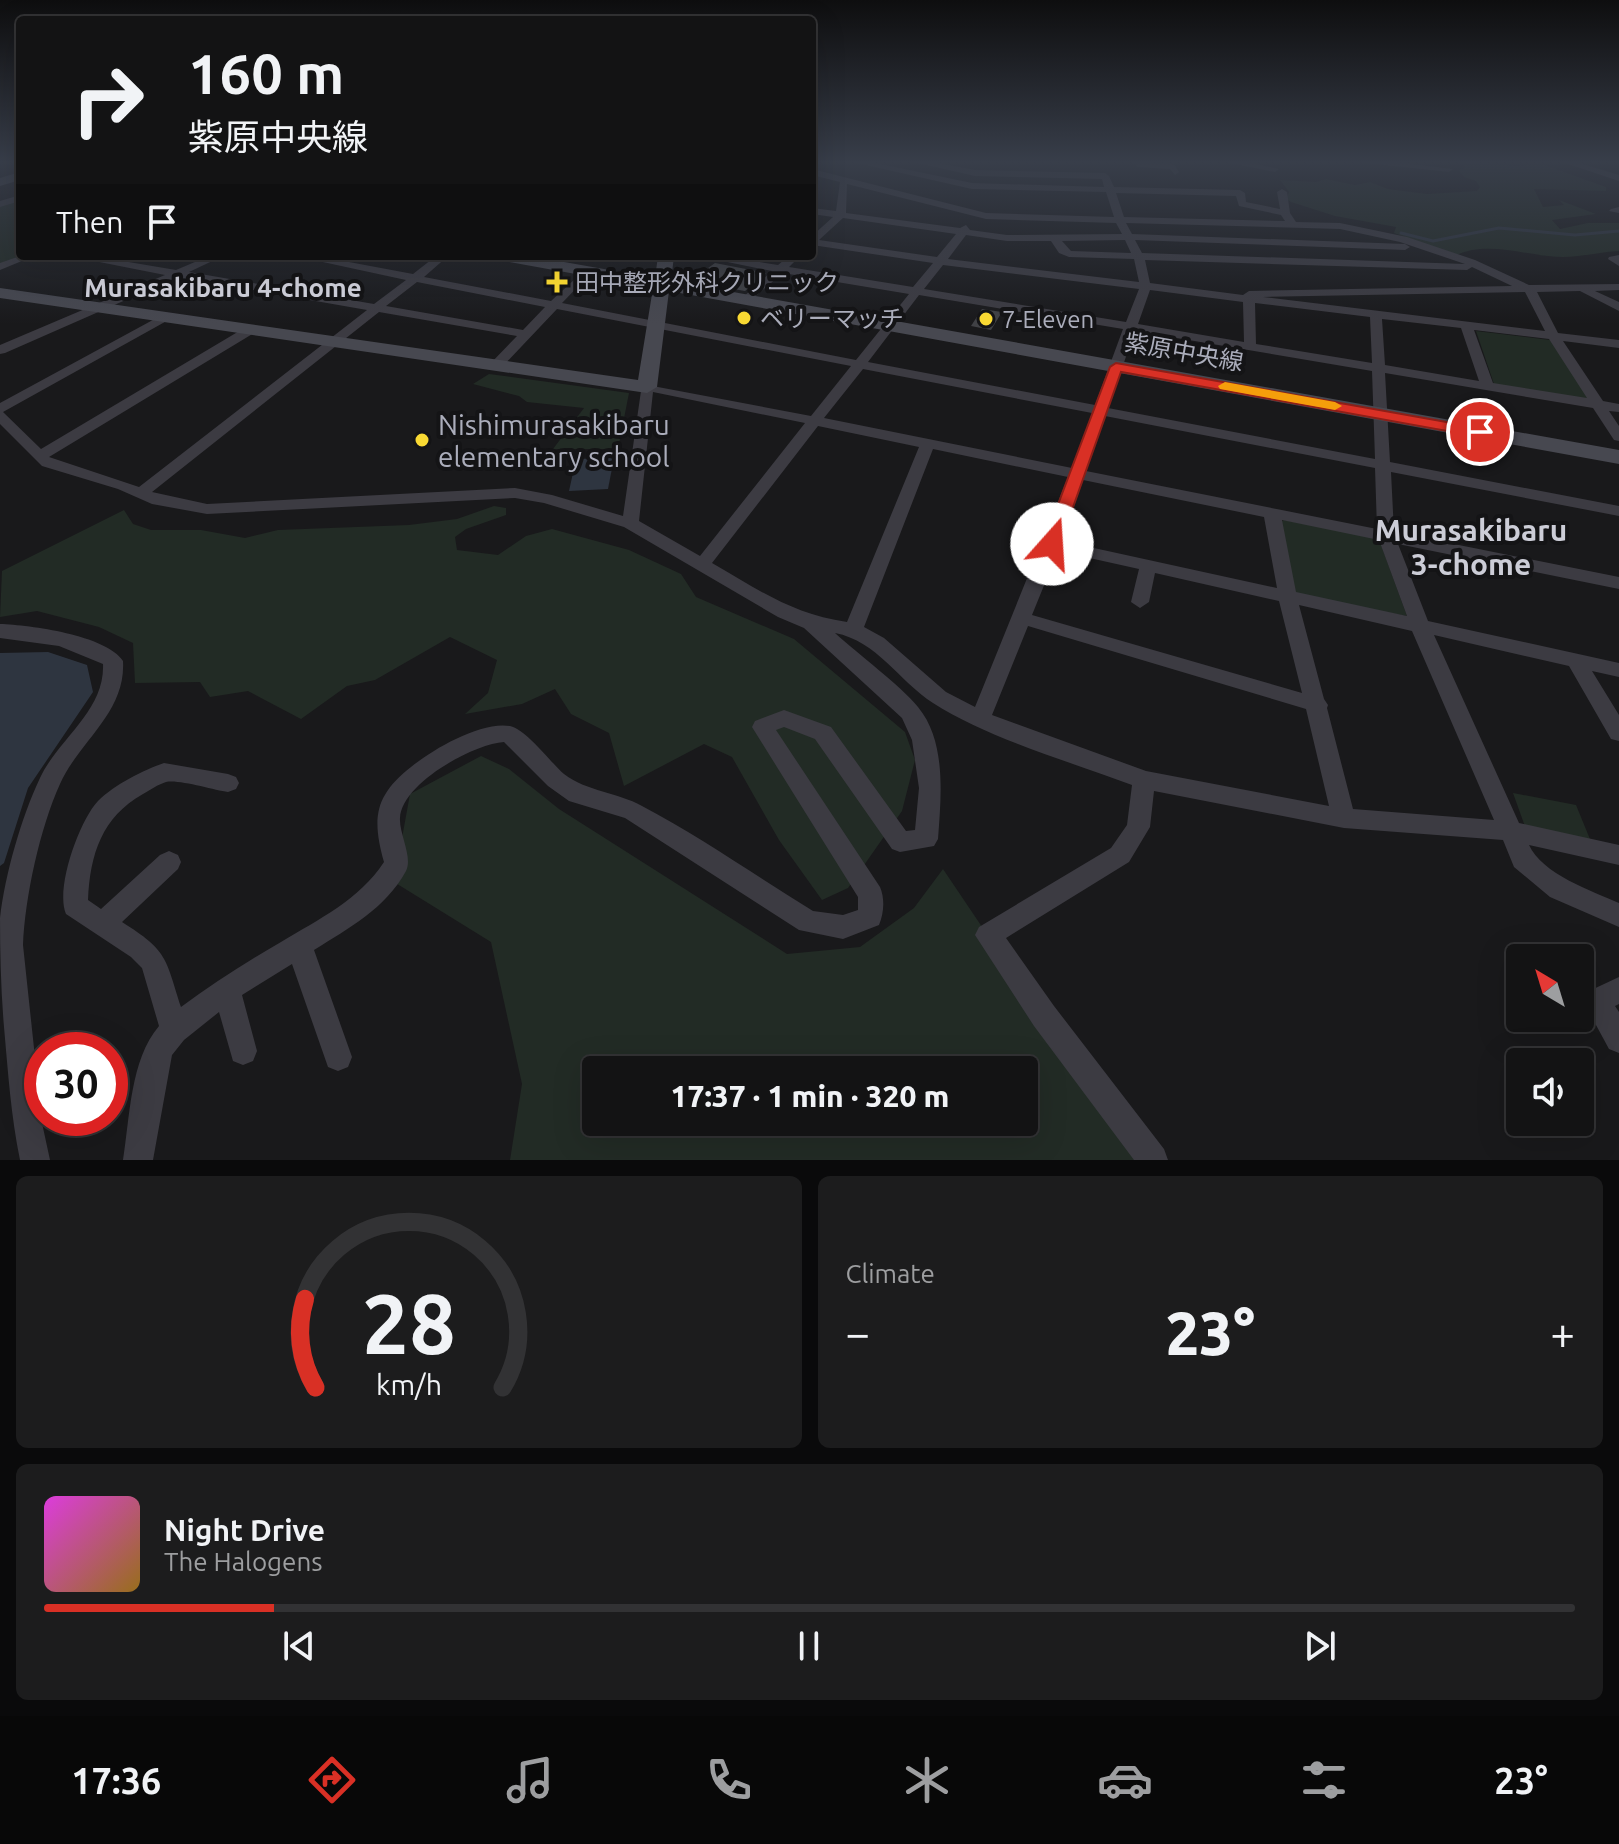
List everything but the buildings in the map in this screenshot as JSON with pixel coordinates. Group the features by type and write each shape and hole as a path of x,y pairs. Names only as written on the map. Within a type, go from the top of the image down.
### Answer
{"street":[{"path":"816,237 841,215"},
{"path":"842,215 961,234 1428,248"},
{"path":"701,566 977,215"},
{"path":"982,215 1356,227 1428,248 1530,290 1554,337 1619,437"},
{"path":"980,719 1052,544 1145,287 1140,256 1118,215"},
{"path":"1286,215 1292,224"},
{"path":"1055,238 1063,251 1069,254 1482,268"},
{"path":"816,242 940,261 1619,344"},
{"path":"97,260 526,334"},
{"path":"0,350 209,260"},
{"path":"320,260 1619,511"},
{"path":"140,494 438,260"},
{"name":"紫原中央線","path":"526,260 1619,457"},
{"path":"630,523 665,260"},
{"path":"727,260 1619,408"},
{"path":"746,300 791,260"},
{"path":"496,365 587,271"},
{"path":"1250,347 1249,294 1619,287"},
{"path":"1581,288 1619,307"},
{"path":"1595,288 1619,299"},
{"path":"0,293 647,387 1619,583"},
{"path":"1376,314 1386,536 1420,626 1523,860 1559,889 1619,915"},
{"path":"0,409 166,318"},
{"path":"1466,325 1488,387"},
{"path":"40,456 250,330"},
{"path":"0,416 47,463 180,507 207,509 528,493 630,523 785,613 811,623 853,630 877,643 939,697 980,719 1144,780 1344,818 1508,831 1619,855"},
{"path":"853,630 928,444"},
{"path":"1272,513 1288,598 1318,705 1344,818"},
{"path":"1052,544 1619,670"},
{"path":"1140,602 1148,566"},
{"path":"1021,618 1318,705"},
{"path":"138,1160 153,1068 160,1047 174,1030 227,989 350,914 380,890 397,864 387,824 389,806 399,789 413,775 484,736 509,734 556,780 577,794 632,811 808,922 843,927 857,925 870,917 871,895 763,727 784,718 823,733 900,842 926,839 930,788 925,753 911,713 811,623"},
{"path":"0,631 25,632 98,652 113,661 115,669 111,691 52,778 11,928 27,1123 35,1160"},
{"path":"1576,661 1619,733"},
{"path":"174,1030 153,961 140,948 75,906 74,892 97,820 106,808 164,772 228,783"},
{"path":"1144,780 1138,827 1120,855 988,935 1044,1016 1153,1160"},
{"path":"103,923 169,862"},
{"path":"299,946 338,1057"},
{"path":"227,989 243,1051"},
{"path":"1619,990 1597,1001 1619,1039"}],"shaded area":[{"path":"0,215 16,215 16,258 0,265"},
{"path":"1332,215 1588,215 1552,220 1560,229 1588,223 1619,223 1619,251 1563,257 1482,249 1457,255 1394,233 1396,227"},
{"path":"1476,331 1550,340 1589,397 1584,400 1494,384"},
{"path":"489,374 629,393 618,449 553,449 584,408 527,402 519,396 473,384"},
{"path":"614,458 608,489 569,491 576,459"},
{"path":"494,506 506,508 506,515 466,529 455,537 457,550 498,555 526,536 552,529 629,550 681,574 696,597 794,639 905,732 915,760 902,811 848,888 822,900 779,840 732,757 704,744 624,786 609,733 571,714 555,689 522,704 465,714 488,693 497,660 450,637 375,680 347,686 301,719 248,691 210,697 200,682 135,683 133,643 99,627 37,611 0,617 2,571 124,510 133,524 151,530 201,530 245,538 278,530 409,525 457,519"},
{"path":"1284,520 1373,537 1380,542 1407,616 1291,596 1279,523"},
{"path":"48,652 87,665 93,692 28,788 4,863 0,866 0,653"},
{"path":"481,756 509,769 559,809 787,954 860,947 914,908 943,869 1030,998 1152,1160 510,1160 522,1084 491,942 394,882 410,794"},
{"path":"1513,793 1576,805 1592,844 1527,832"}],"waterway":[{"path":"1401,233 1433,241 1499,228 1575,235 1619,231"}],"slow traffic":[{"path":"1225,386 1335,406"}],"place":[{"name":"田中整形外科クリニック","path":"557,282"},
{"name":"ベリーマッチ","path":"744,318"},
{"name":"7-Eleven","path":"986,319"},
{"name":"Nishimurasakibaru elementary school","path":"422,440"}],"district":[{"name":"Murasakibaru 4-chome","path":"223,287"},
{"name":"Murasakibaru 3-chome","path":"1471,547"}],"route":[{"path":"1052,544 1116,367 1480,432"}]}
